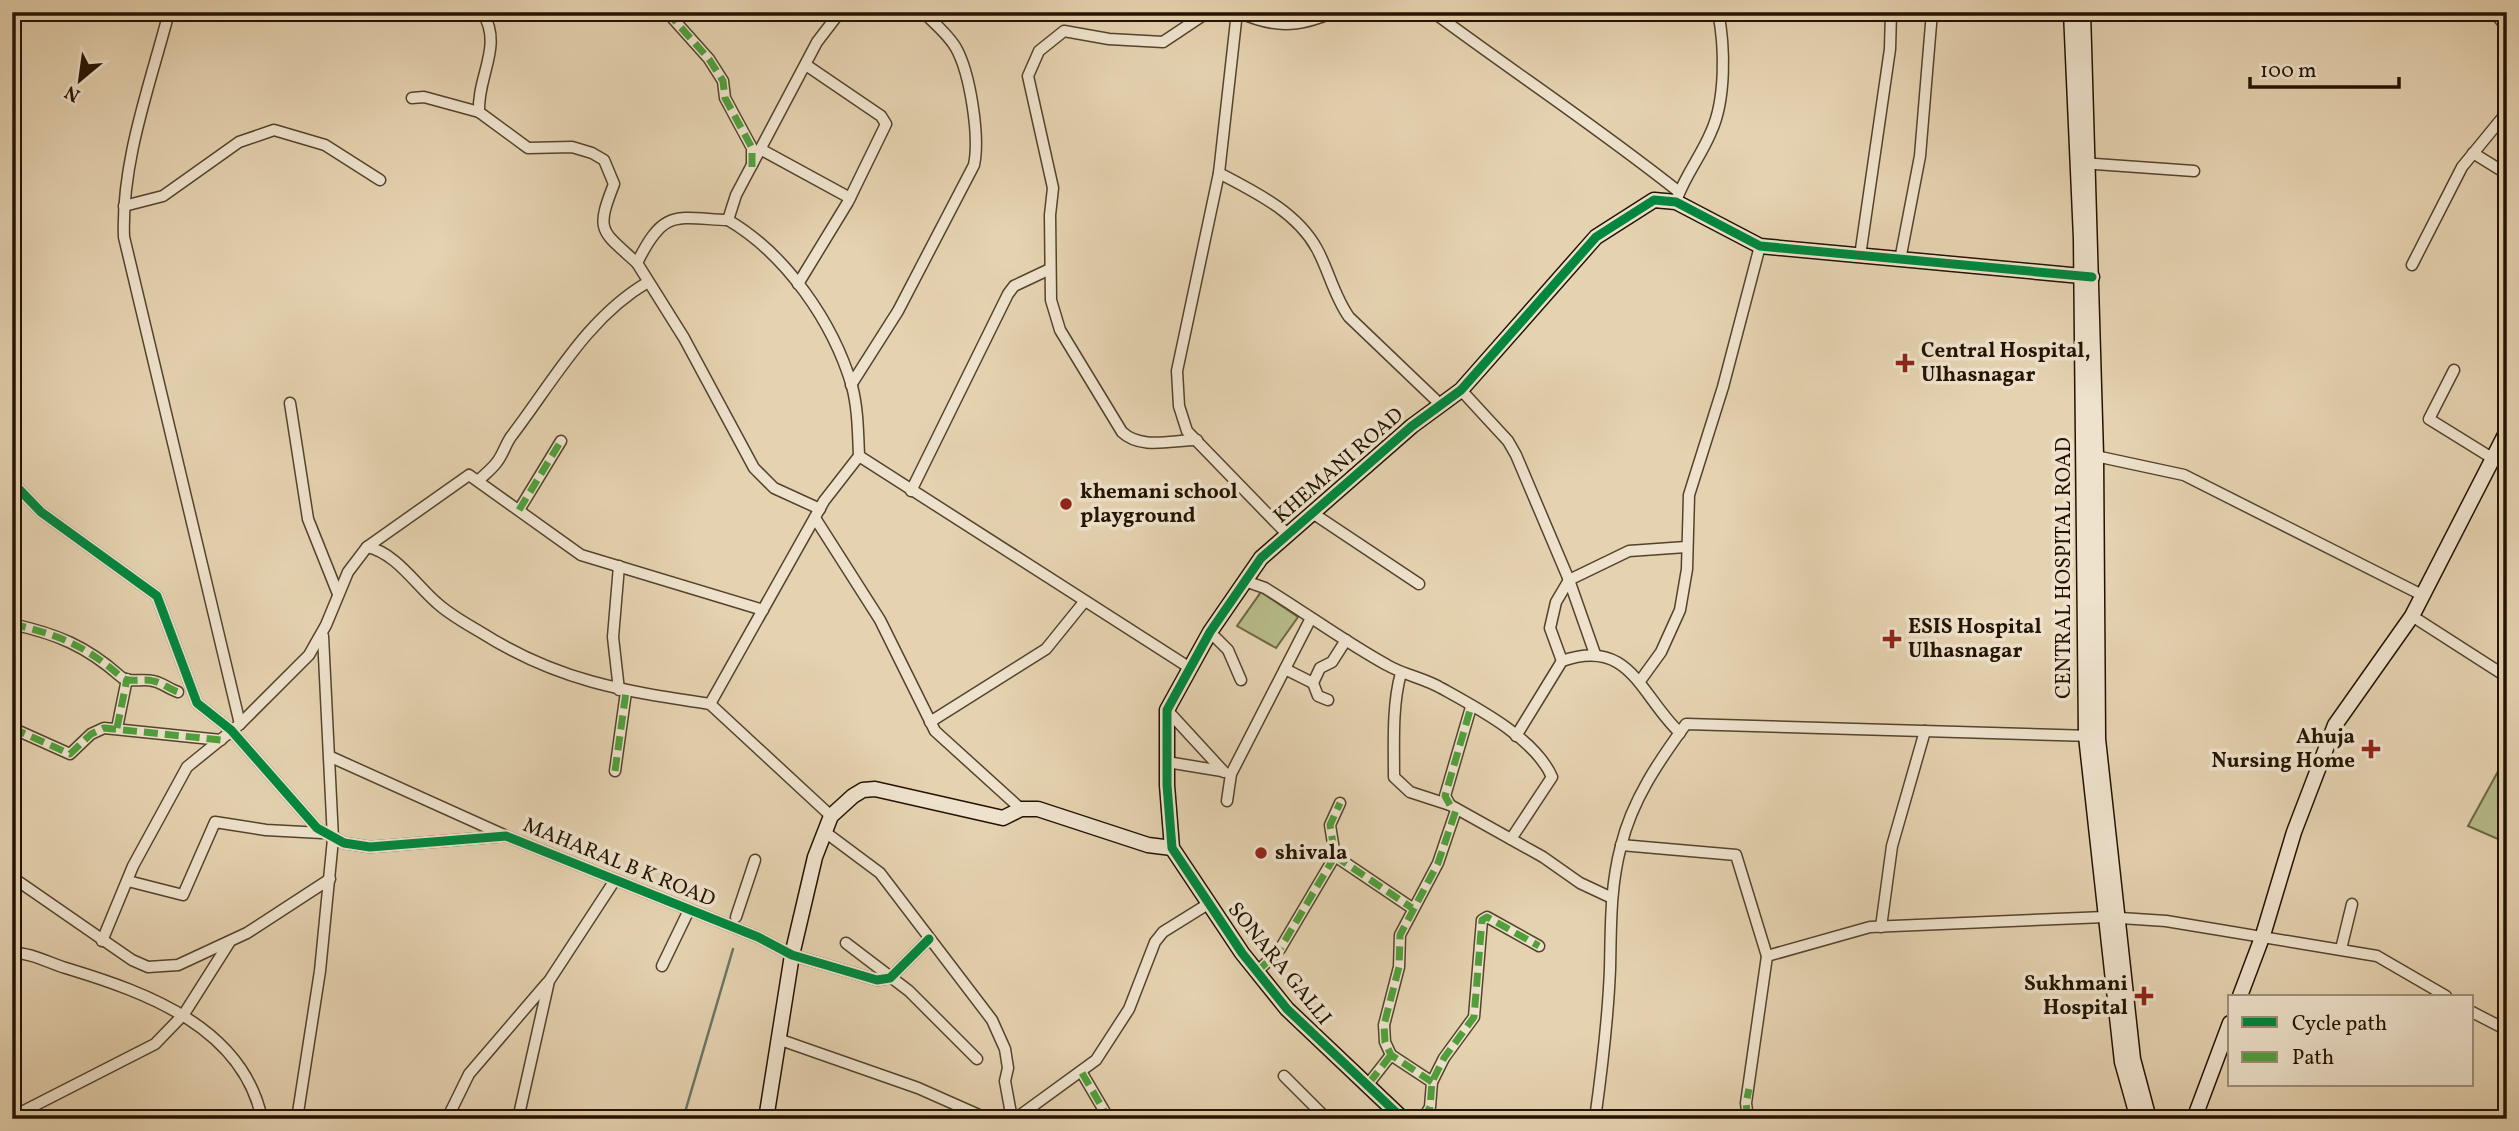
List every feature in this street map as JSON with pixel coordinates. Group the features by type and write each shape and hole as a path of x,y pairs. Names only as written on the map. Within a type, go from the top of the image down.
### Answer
{"street":[{"path":"169,12 135,142 124,206 124,237 236,727"},
{"path":"479,112 479,90 493,38 482,12"},
{"path":"667,12 709,59 723,81 725,98 752,148 752,168"},
{"path":"728,220 736,195 817,42 840,12"},
{"path":"851,384 898,311 976,157 974,126 963,64 949,38 923,12"},
{"path":"1287,534 1187,430 1179,406 1177,371 1219,173 1238,12 1261,22 1283,26 1334,12"},
{"path":"1433,12 1522,79 1605,133 1677,197 1760,246 2086,278"},
{"path":"1677,197 1712,132 1719,107 1724,44 1718,12"},
{"path":"1860,256 1890,49 1891,12"},
{"path":"1900,260 1920,156 1933,12"},
{"name":"CENTRAL HOSPITAL ROAD","path":"2071,12 2084,163"},
{"name":"CENTRAL HOSPITAL ROAD","path":"2083,12 2091,455 2092,736 2111,918 2122,1062 2138,1119"},
{"path":"2494,12 2507,28"},
{"path":"1197,440 1150,443 1131,441 1122,432 1060,330 1051,300 1053,188 1028,76 1039,51 1064,31 1163,42 1206,13"},
{"path":"798,284 850,198 886,124 881,116 806,65"},
{"path":"412,98 424,97 479,112 528,148 572,147 604,160 614,184 603,210 602,225 606,234 637,263 684,338 754,468 774,488 817,514 880,620 930,722 946,743 1021,809"},
{"path":"2412,265 2462,167 2507,112"},
{"path":"124,206 163,196 239,142 274,130 325,145 380,180"},
{"path":"762,150 850,198"},
{"path":"2473,153 2507,174"},
{"path":"2084,163 2194,171"},
{"path":"1219,173 1260,195 1303,230 1316,247 1340,305 1349,317 1441,405"},
{"name":"KHEMANI ROAD","path":"1172,848 1167,710 1210,632 1261,558 1311,512 1461,390 1596,237 1654,200 1677,197"},
{"path":"637,263 652,236 666,223 685,215 728,220 765,245 798,284 824,321 851,384 859,456 817,514 710,704"},
{"path":"1640,681 1661,652 1680,610 1687,569 1689,495 1723,387 1760,246"},
{"path":"911,491 1008,294 1014,286 1050,269"},
{"path":"478,481 498,461 511,435 532,413 564,359 628,293 648,282"},
{"path":"2454,370 2429,419 2492,458"},
{"path":"1461,390 1508,441 1516,455 1569,580 1595,654"},
{"path":"289,403 308,519 338,594"},
{"path":"2240,995 2263,935 2294,832 2335,725 2412,616 2507,431"},
{"path":"519,510 561,441"},
{"path":"2091,455 2184,475 2422,595"},
{"path":"859,456 1190,668"},
{"path":"102,941 177,782 197,757 236,727 309,655 358,556 469,475 581,555 763,610"},
{"path":"12,482 41,512 157,596 191,695 203,711 236,727 328,836"},
{"path":"1311,512 1419,584"},
{"path":"367,547 388,555 438,605 506,648 569,677 622,691 710,704 831,816"},
{"path":"1562,661 1550,628 1556,602 1569,580 1629,551 1686,547"},
{"path":"615,771 622,691 612,637 619,566"},
{"path":"1245,581 1265,589 1310,620 1401,673 1440,687 1516,736 1547,767 1552,777 1511,839"},
{"path":"930,722 1046,649 1084,601"},
{"path":"2412,616 2507,677"},
{"path":"1227,801 1227,773 1310,620"},
{"path":"12,624 44,631 79,645 127,679 151,680 178,692"},
{"path":"1210,632 1228,650 1241,680"},
{"path":"297,1119 320,971 330,879 328,836 331,757 322,633"},
{"path":"1313,683 1320,668 1332,662 1346,640"},
{"path":"1516,736 1562,661 1595,654 1624,664 1640,681 1660,714 1680,733"},
{"path":"1285,669 1313,683 1318,696 1328,700"},
{"path":"1401,673 1393,703 1397,725 1394,776 1410,792 1453,808 1511,839 1580,883 1612,898"},
{"path":"117,728 127,679"},
{"path":"1432,1082 1391,1055 1385,1042 1384,1025 1399,967 1400,934 1438,863 1453,808 1445,796 1471,706"},
{"path":"1167,710 1227,773"},
{"path":"1595,1119 1605,1047 1612,898 1621,845 1651,773 1686,724 2092,736"},
{"path":"12,728 70,754 91,734 104,728 221,740"},
{"path":"1881,927 1892,846 1925,731"},
{"path":"331,757 506,836"},
{"path":"1167,762 1227,773"},
{"path":"766,1119 792,955 808,884 831,816 853,796 870,788 1003,818 1021,809 1038,809 1148,845 1172,848"},
{"path":"1257,972 1280,949 1335,856 1330,825 1340,803"},
{"name":"MAHARAL B K ROAD","path":"128,881 183,895 215,822 328,836 370,847 506,836 792,955 877,980 890,978"},
{"path":"825,832 880,873 992,1020 1005,1049 1008,1068 1005,1081 1014,1119 1082,1073 1107,1046 1129,1009 1155,942 1163,932 1208,904"},
{"path":"1621,845 1736,855 1767,957 1745,1103 1748,1119"},
{"name":"SONARA GALLI","path":"1172,848 1257,972 1323,1046 1368,1083 1387,1114 1403,1119"},
{"path":"1335,856 1412,908"},
{"path":"736,917 755,860"},
{"path":"12,877 102,941 148,967 163,968 178,965 229,943 330,879"},
{"path":"447,1119 469,1074 548,981 615,880"},
{"path":"2341,949 2352,904"},
{"path":"662,966 689,910"},
{"path":"1423,1119 1430,1107 1432,1082 1444,1058 1474,1017 1482,920 1486,918 1539,946"},
{"path":"1767,957 1881,927 2111,918 2166,921 2377,956 2444,995"},
{"name":"CENTRAL HOSPITAL ROAD","path":"2111,918 2133,1059 2150,1119"},
{"path":"890,978 929,939"},
{"path":"12,1117 155,1044 184,1014 229,943"},
{"path":"846,943 909,991 978,1059"},
{"path":"12,953 99,978 184,1014 237,1061 257,1097 262,1119"},
{"path":"518,1119 548,981"},
{"path":"2474,1013 2507,1030"},
{"path":"2194,1119 2228,1028"},
{"path":"778,1039 918,1088 988,1119"},
{"path":"1368,1083 1391,1055"},
{"path":"1082,1073 1109,1119"},
{"path":"1284,1076 1327,1119"}],"green space":[{"path":"1261,592 1298,617 1276,648 1237,626"},
{"path":"2507,755 2507,843 2468,826"}],"waterway":[{"path":"683,1119 733,949"}],"marked path":[{"path":"667,12 709,59 723,81 725,98 752,148 752,168"},
{"path":"519,510 561,441"},
{"path":"12,624 70,642 123,678 149,680 178,692"},
{"path":"117,728 127,679"},
{"path":"615,771 626,692"},
{"path":"1450,805 1445,796 1471,707"},
{"path":"12,728 70,754 91,734 104,728 221,740"},
{"path":"1257,972 1280,949 1335,856 1330,825 1340,803"},
{"path":"1432,1082 1391,1055 1385,1042 1384,1025 1399,967 1400,935 1438,863 1456,810"},
{"path":"1335,856 1412,908"},
{"path":"1423,1119 1430,1107 1432,1082 1444,1058 1474,1017 1482,920 1487,917 1539,946"},
{"path":"1369,1083 1391,1055"},
{"path":"1082,1073 1109,1119"},
{"path":"1748,1119 1746,1103 1749,1089"}],"cycle path":[{"path":"1403,1119 1287,1009 1242,953 1172,848 1167,785 1167,710 1210,632 1261,558 1412,426 1461,390 1596,237 1654,200 1676,202 1760,246 2092,277"},
{"path":"12,482 41,512 157,596 197,703 231,730 317,828 344,843 370,847 506,836 758,937 792,955 877,980 890,978 929,939"}],"place":[{"name":"Central Hospital, Ulhasnagar","path":"1905,363"},
{"name":"khemani school playground","path":"1066,504"},
{"name":"ESIS Hospital Ulhasnagar","path":"1892,639"},
{"name":"Ahuja Nursing Home","path":"2371,749"},
{"name":"shivala","path":"1261,853"},
{"name":"Sukhmani Hospital","path":"2144,996"}]}
